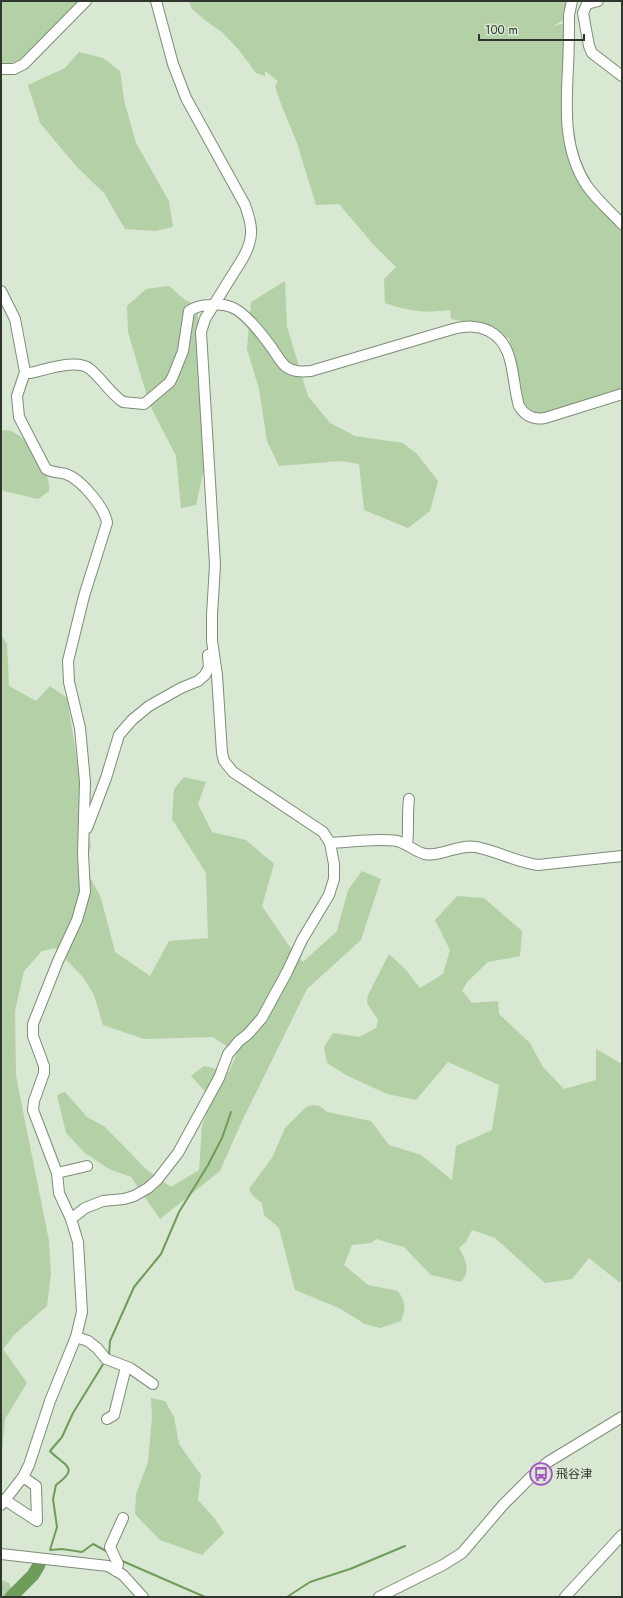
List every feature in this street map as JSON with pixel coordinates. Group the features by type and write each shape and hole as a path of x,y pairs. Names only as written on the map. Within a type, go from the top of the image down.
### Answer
{"street":[{"path":"1,69 14,69 24,64 86,1"},
{"path":"71,1219 85,1208 103,1201 124,1199 134,1196 148,1188 157,1180 178,1153 219,1078 228,1054 262,1018 287,972 302,940 329,896 335,872 330,843 319,829 233,772 224,761 220,744 217,675 212,641 215,565 201,332 205,319 213,304 248,248 252,235 245,205 186,98 174,64 156,1"},
{"path":"572,1 569,15 566,109 570,146 577,167 587,186 600,202 622,224"},
{"path":"598,1 587,4 584,8 583,13 589,46 592,53 622,76"},
{"path":"1,292 15,319 25,372 17,396 19,417 46,469 51,472 66,474 79,481 106,515 107,523 84,596 68,661 69,682 80,728 85,782 83,854 85,892 77,920 58,961 33,1024 33,1036 44,1066 44,1073 34,1101 33,1110 57,1173 59,1193 71,1219 78,1242 80,1253 82,1312 76,1337 50,1401 29,1466 23,1477 3,1502 37,1521 36,1486 23,1477"},
{"path":"25,372 30,374 70,365 82,364 91,369 123,402 144,404 170,382 173,376 183,351 189,312 194,308 220,304 232,307 248,319 265,338 284,365 290,370 299,372 311,371 453,329 472,326 493,333 502,342 510,358 518,406 522,412 530,417 539,419 545,418 622,394"},
{"path":"84,833 106,778 119,735 132,720 148,706 181,688 198,681 206,675 209,667 207,642 212,641"},
{"path":"407,845 407,815 409,799"},
{"path":"330,843 390,840 399,841 425,854 434,854 462,847 476,847 525,863 538,865 622,856"},
{"path":"57,1173 87,1166"},
{"path":"76,1337 93,1344 106,1359 130,1368 153,1384"},
{"path":"107,1419 114,1415 126,1367"},
{"path":"380,1597 444,1565 462,1553 503,1505 548,1462 622,1417"},
{"path":"116,1571 118,1564 110,1547 123,1518"},
{"path":"565,1597 622,1535"},
{"path":"1,1554 108,1566 129,1580 143,1597"}],"green space":[{"path":"1,1 84,1 32,55 19,61 1,65"},
{"path":"189,1 571,1 564,20 553,26 565,23 563,116 566,150 578,179 622,230 622,392 553,413 534,415 523,407 518,374 509,339 490,327 451,319 450,310 418,311 385,303 384,279 396,267 372,243 339,204 316,205 297,143 275,86 278,81 265,71 265,76 256,73 239,50 222,32 192,9"},
{"path":"79,52 103,58 120,71 124,100 136,143 169,201 173,227 156,231 125,229 104,193 76,166 40,123 28,85 65,68"},
{"path":"285,281 287,327 308,396 330,423 355,436 403,443 417,454 438,481 430,511 408,528 364,510 359,464 340,461 279,466 267,441 259,389 247,349 251,302"},
{"path":"169,286 185,300 198,306 198,359 204,469 196,505 181,508 176,456 149,403 128,332 127,306 146,289"},
{"path":"1,431 10,431 26,442 43,467 49,484 49,491 38,499 4,491 1,488"},
{"path":"1,635 7,644 9,686 36,701 50,686 67,698 91,847 85,859 88,873 101,898 115,952 150,976 169,941 208,938 206,873 172,819 174,789 184,777 206,782 198,804 212,832 246,840 274,864 262,906 287,943 303,962 337,931 348,890 362,871 381,879 361,940 307,989 242,1121 220,1171 160,1219 131,1177 109,1169 85,1153 66,1133 57,1095 65,1092 87,1117 105,1127 147,1170 171,1187 199,1170 202,1126 212,1099 191,1076 204,1066 229,1072 237,1053 213,1037 144,1039 103,1025 94,995 83,977 55,948 42,951 24,971 15,1011 16,1076 49,1241 51,1274 47,1306 14,1335 3,1349 27,1383 5,1419 1,1463"},
{"path":"457,896 484,898 522,931 520,956 488,962 467,982 462,991 472,1003 498,1001 499,1014 530,1043 543,1067 564,1089 596,1080 596,1049 622,1064 622,1281 619,1282 589,1258 572,1279 545,1283 495,1238 472,1230 466,1242 459,1248 464,1257 467,1270 461,1282 431,1275 404,1247 376,1239 371,1243 352,1245 344,1265 368,1285 398,1291 401,1295 404,1302 404,1313 401,1321 380,1328 365,1324 339,1308 295,1290 279,1228 264,1215 262,1203 254,1197 249,1190 272,1158 285,1128 306,1107 313,1105 320,1106 327,1112 371,1121 389,1145 421,1155 452,1180 456,1146 492,1130 499,1085 448,1062 416,1100 387,1094 346,1075 327,1063 324,1047 333,1033 359,1037 376,1028 378,1020 367,1003 368,995 389,954 406,970 420,988 443,974 450,950 435,920"},
{"path":"151,1398 165,1401 174,1417 179,1444 201,1475 198,1500 215,1519 224,1533 202,1555 160,1540 135,1514 136,1494 148,1462 152,1418"},
{"path":"1,1580 9,1583 16,1597 1,1597"}],"waterway":[{"path":"109,1356 110,1341 134,1287 161,1254 179,1212 208,1165 222,1138 231,1112"},
{"path":"105,1361 73,1413 62,1437 50,1451 65,1464 69,1470 68,1474 56,1485 53,1499 57,1527 50,1550 62,1549 82,1552 93,1544 108,1552"},
{"path":"287,1597 310,1582 350,1569 405,1546"},
{"path":"120,1560 205,1597"},
{"path":"11,1597 33,1575 39,1565"}],"place":[{"name":"飛谷津","path":"541,1474"}]}
